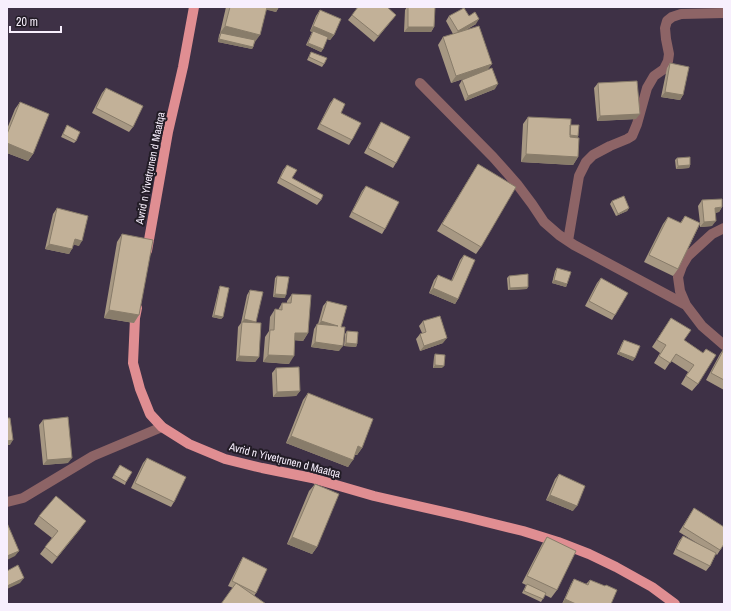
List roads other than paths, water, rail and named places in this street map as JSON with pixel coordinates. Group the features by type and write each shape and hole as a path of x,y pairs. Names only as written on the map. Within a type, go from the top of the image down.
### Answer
{"main road":[{"name":"Avrid n Yivetṛunen d Maatqa","path":"145,261 168,132 183,67 194,7"},
{"name":"Avrid n Yivetṛunen d Maatqa","path":"139,297 135,318 133,363 140,388 150,414 162,427 190,444 225,459 312,478 374,496 523,531 558,542 589,554 616,567 652,587 675,604"}],"street":[{"path":"568,241 579,176 586,162 593,155 632,136 647,88 654,76 664,69 668,61 669,54 665,28 668,21 672,17 681,14 724,13"},
{"path":"420,83 498,162 532,204 544,222 568,241 686,305"},
{"path":"724,228 712,234 688,256 678,277 680,291 686,305 702,326 724,345"},
{"path":"7,502 23,498 93,456 162,427"}]}
